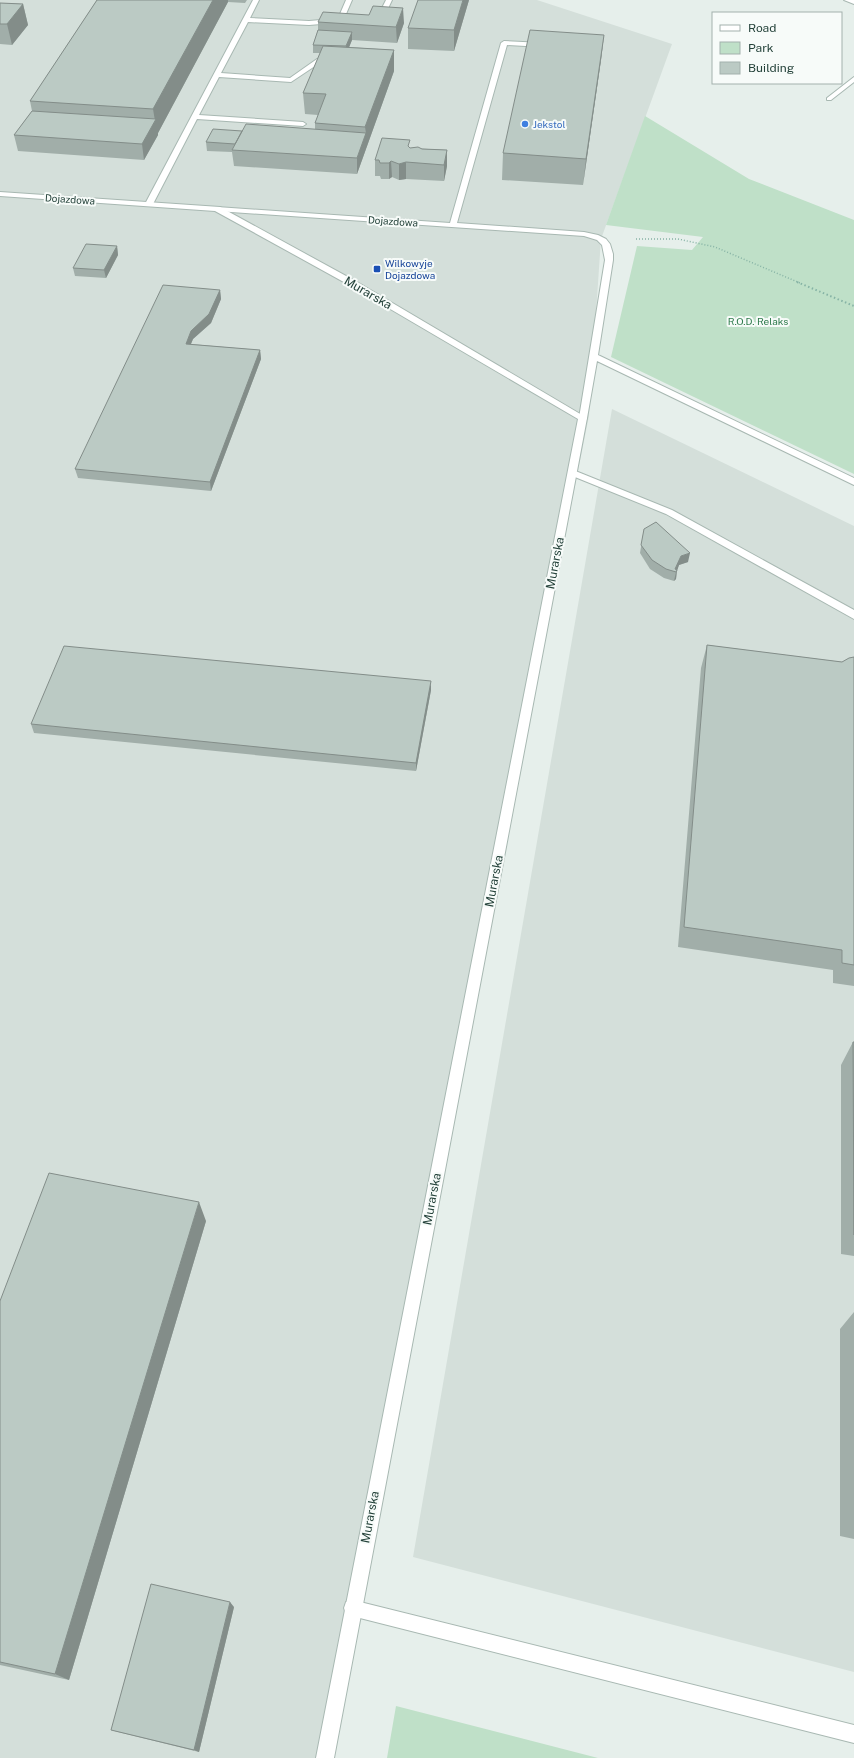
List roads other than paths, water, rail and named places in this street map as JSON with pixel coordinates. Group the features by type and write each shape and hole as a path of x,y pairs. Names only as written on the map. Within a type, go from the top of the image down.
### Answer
{"street":[{"path":"149,204 256,0"},
{"path":"246,20 309,23 344,20 349,0"},
{"path":"368,18 381,17 389,0"},
{"path":"848,0 854,2"},
{"path":"453,225 504,43 550,46"},
{"path":"216,76 291,80 319,60 340,61"},
{"path":"829,99 854,79"},
{"path":"195,117 304,124"},
{"name":"Dojazdowa","path":"0,194 584,234 601,239 606,243 609,250 609,260 593,356"},
{"name":"Murarska","path":"217,209 354,284 582,418 573,473 352,1608 325,1758"},
{"path":"582,418 593,356 854,482"},
{"path":"573,473 669,512 854,615"},
{"path":"352,1608 854,1734"}],"place":[{"name":"Jekstol","path":"525,124"},
{"name":"Wilkowyje Dojazdowa","path":"377,269"}],"park label":[{"name":"R.O.D. Relaks","path":"758,321"}]}
